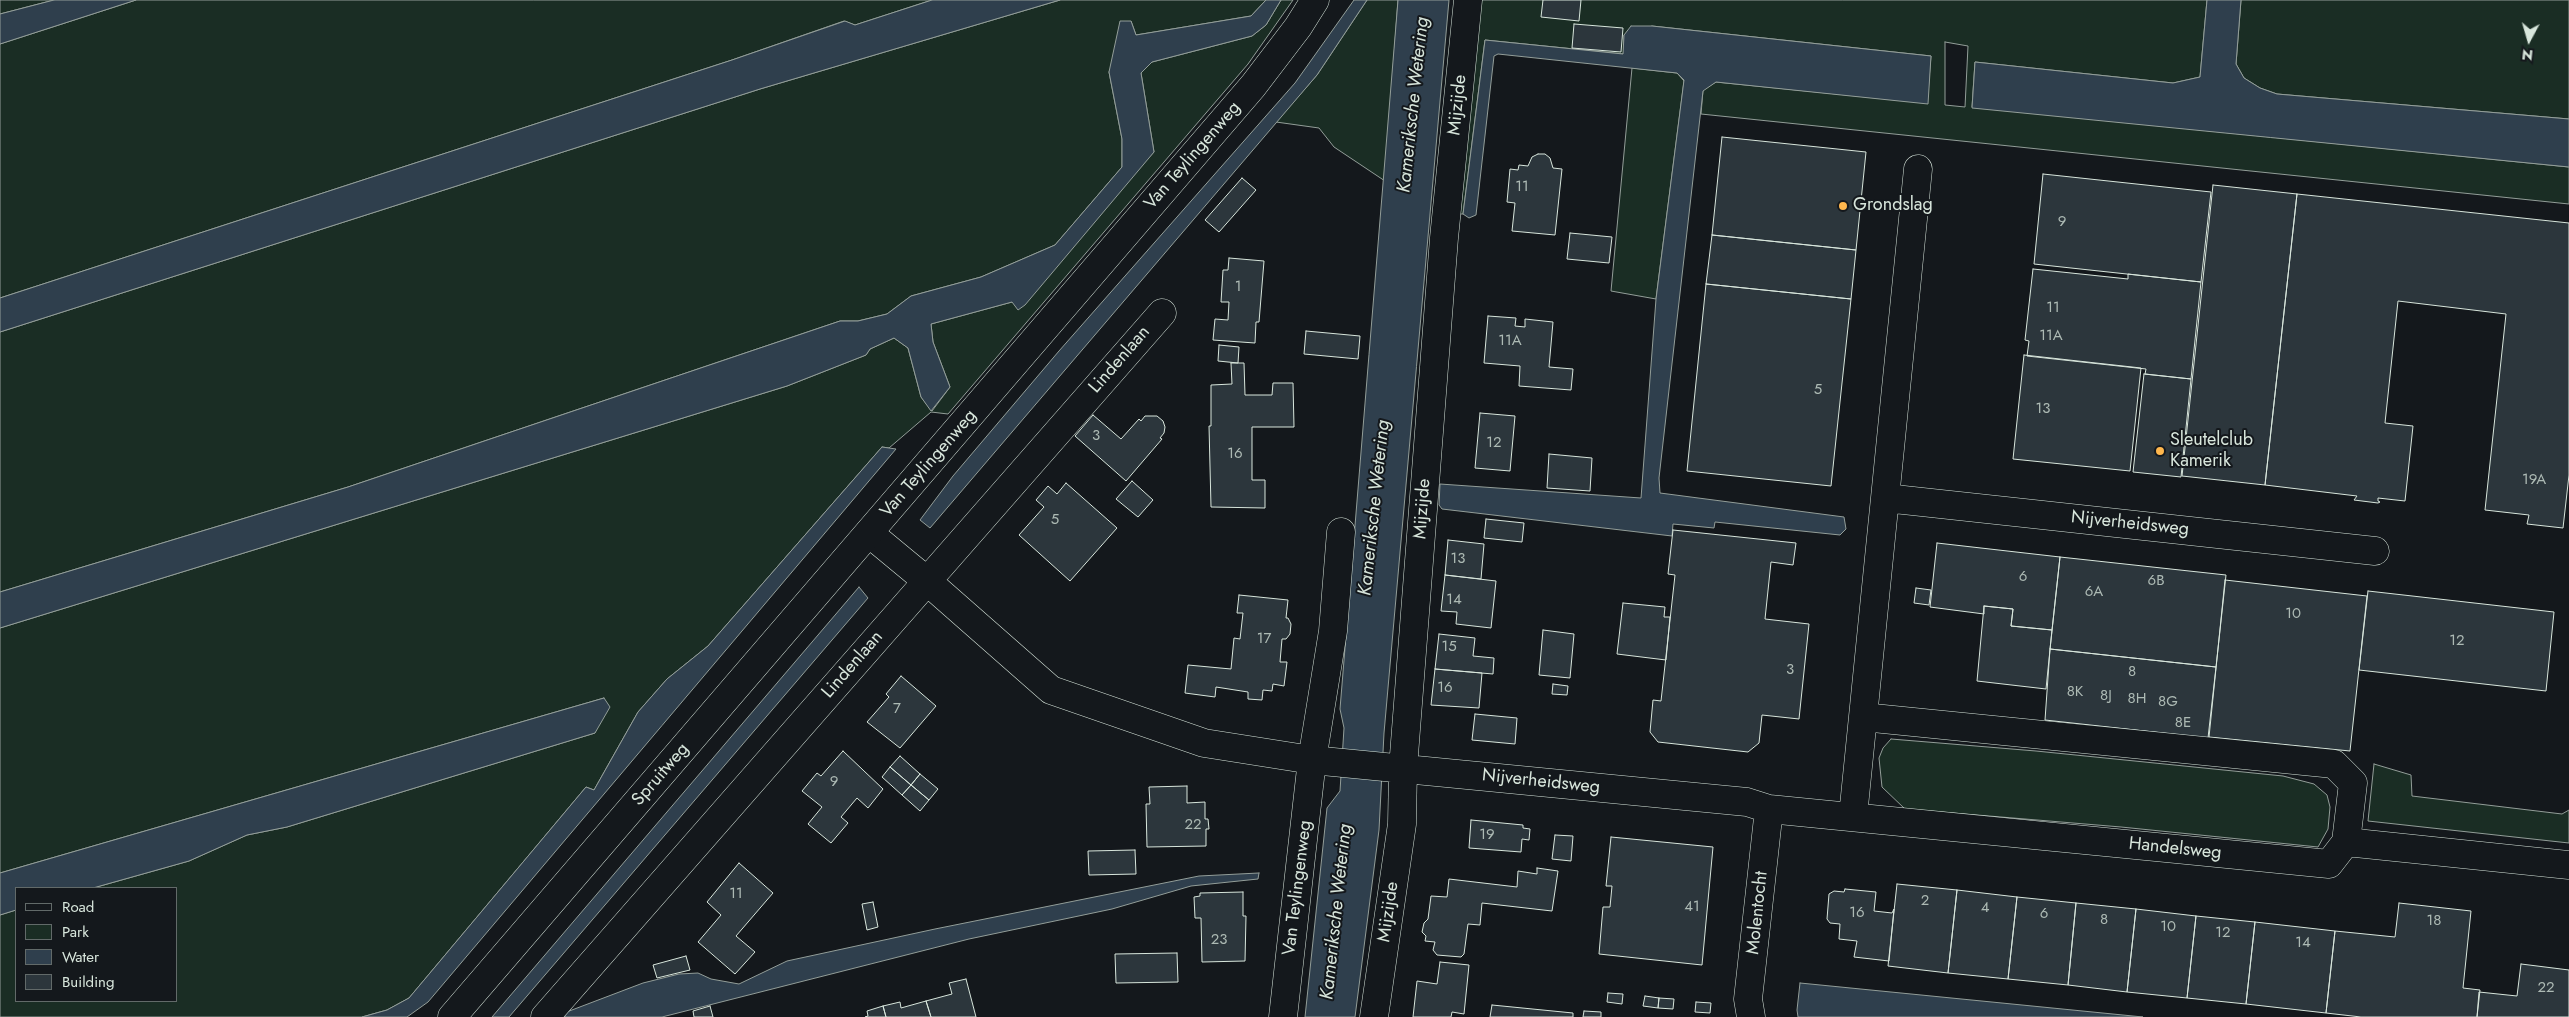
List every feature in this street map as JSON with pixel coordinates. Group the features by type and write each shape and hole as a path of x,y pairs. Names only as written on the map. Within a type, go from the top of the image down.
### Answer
{"street":[{"name":"Van Teylingenweg","path":"1315,0 1298,27 1253,86 869,533 927,581 1051,690 1204,743 1324,760"},
{"name":"Mijzijde","path":"1374,1017 1402,824 1394,766 1468,0"},
{"path":"1852,816 1918,169"},
{"name":"Lindenlaan","path":"545,1017 1162,313"},
{"name":"Nijverheidsweg","path":"1885,498 2375,551"},
{"name":"Van Teylingenweg","path":"1283,1017 1324,760 1341,532"},
{"name":"Spruitweg","path":"452,1017 869,533"},
{"path":"1863,717 2334,764 2353,783 2346,842 2569,865"},
{"name":"Nijverheidsweg","path":"1324,760 1747,802 1770,809"},
{"name":"Handelsweg","path":"1770,809 2329,864 2346,842"},
{"name":"Molentocht","path":"1751,1017 1748,999 1770,809"}],"green space":[{"path":"0,0 54,0 0,14"},
{"path":"136,0 932,0 855,25 844,21 732,60 0,298 0,44"},
{"path":"1060,0 1266,0 1251,16 1136,35 1131,21 1109,72 1122,139 1122,167 1055,245 981,277 911,296 887,314 858,321 840,321 348,487 0,592 0,332 760,89"},
{"path":"1281,0 1293,0 1248,64 948,414 931,412 889,448 882,447 708,646 667,679 638,712 594,790 586,787 409,998 387,1010 362,1017 0,1017 0,915 15,910 15,1002 178,1002 178,887 97,887 189,861 247,835 287,827 595,733 604,698 0,873 0,628 787,386 866,355 870,349 894,338 908,348 921,397 932,411 950,387 933,342 931,324 1012,302 1154,152 1141,73 1152,62 1252,36 1266,25"},
{"path":"1367,0 1398,0 1385,181 1334,147 1319,128 1276,122 1317,75"},
{"path":"1479,0 2207,0 2200,77 2173,83 1975,62 1972,107 2569,167 2569,204 1701,114 1703,90 1716,82 1927,103 1931,56 1652,26 1624,35 1624,54 1485,40 1463,214 1455,214","holes":["1945,42 1968,46 1965,107 1945,105"]},
{"path":"2241,0 2569,0 2569,119 2277,94 2260,88 2244,78 2236,64"},
{"path":"1632,68 1677,73 1684,81 1656,299 1611,291"},
{"path":"1891,739 2036,751 2283,776 2314,784 2327,795 2330,807 2328,829 2318,847 2121,827 1905,809 1882,787 1879,758 1883,748"},
{"path":"2374,764 2411,775 2412,796 2562,814 2569,810 2569,843 2368,821"}],"water":[{"path":"54,0 136,0 0,44 0,14"},
{"path":"932,0 1060,0 760,89 0,332 0,298 732,60 845,21 855,25"},
{"path":"1266,0 1281,0 1266,25 1252,36 1152,62 1141,73 1154,152 1025,305 1018,310 1012,302 931,324 933,342 950,387 931,411 921,397 908,348 894,338 870,349 866,355 787,386 0,628 0,592 348,487 840,321 858,321 887,314 911,296 981,277 1055,245 1122,167 1122,139 1109,72 1120,21 1131,21 1136,35 1251,16"},
{"path":"1354,0 1367,0 1317,75 930,528 920,520 953,476 1059,351 1295,83"},
{"name":"Kameriksche Wetering","path":"1398,0 1449,0 1384,733 1379,830 1355,1017 1305,1017 1327,808 1340,791 1344,728 1340,709"},
{"path":"2207,0 2241,0 2236,64 2244,78 2260,88 2277,94 2569,119 2569,167 1972,108 1975,62 2173,83 2200,77"},
{"path":"1631,26 1652,26 1931,56 1928,104 1716,82 1703,91 1659,478 1660,493 1844,517 1846,529 1840,535 1715,522 1714,528 1673,524 1672,536 1442,509 1439,505 1440,484 1641,498 1656,299 1684,80 1677,73 1498,54 1494,56 1476,215 1469,218 1463,214 1485,40 1623,54 1624,35"},
{"path":"882,447 896,449 428,1002 407,1017 362,1017 387,1010 409,998 586,787 594,790 638,712 667,679 708,646"},
{"path":"859,587 868,598 509,1017 492,1017"},
{"path":"604,698 610,707 595,733 287,827 247,835 189,861 97,887 15,887 15,910 0,915 0,873"},
{"path":"1259,873 1258,879 1191,886 1112,909 969,939 662,1017 565,1017 564,1013 643,983 679,974 698,973 711,979 739,984 787,961 935,929 1199,876"},
{"path":"1800,983 2143,1017 1798,1017"}],"building":[{"path":"1543,0 1581,0 1579,21 1541,17"},
{"path":"1574,24 1623,28 1621,52 1572,48"},
{"path":"1722,137 1866,152 1856,250 1712,235"},
{"path":"1538,154 1545,154 1550,158 1553,168 1562,169 1555,235 1512,231 1515,203 1507,202 1510,169 1518,170 1519,165 1528,166 1532,157"},
{"path":"2043,174 2211,192 2201,282 2034,264"},
{"path":"1242,178 1256,190 1219,232 1205,220"},
{"path":"2213,185 2297,194 2265,485 2182,476"},
{"path":"2297,194 2569,223 2569,475 2563,528 2527,524 2529,515 2485,510 2506,314 2398,301 2385,423 2413,426 2405,501 2378,498 2380,502 2378,503 2354,500 2357,496 2265,485"},
{"path":"1570,233 1612,237 1609,263 1567,259"},
{"path":"1712,235 1856,250 1851,299 1706,284"},
{"path":"1229,258 1264,261 1259,322 1256,322 1255,343 1213,340 1215,319 1228,320 1229,302 1221,302 1223,270 1228,270"},
{"path":"2033,269 2128,279 2128,274 2201,282 2191,379 2145,374 2146,369 2027,356 2029,341 2025,340"},
{"path":"1706,284 1851,299 1831,486 1687,471"},
{"path":"1488,316 1516,318 1515,326 1525,327 1525,319 1553,322 1549,367 1573,369 1571,390 1519,386 1520,366 1484,363"},
{"path":"1306,331 1360,336 1358,359 1304,354"},
{"path":"1219,345 1239,347 1238,363 1218,361"},
{"path":"2024,355 2141,368 2130,471 2013,459"},
{"path":"1231,363 1244,363 1245,395 1272,395 1273,383 1293,383 1294,427 1252,427 1252,480 1265,480 1265,508 1211,507 1209,426 1211,426 1211,385 1232,384"},
{"path":"2144,374 2191,379 2181,477 2133,472"},
{"path":"1480,413 1515,416 1510,471 1475,468"},
{"path":"1093,415 1121,439 1139,419 1141,421 1145,416 1157,416 1163,421 1165,427 1164,433 1160,438 1162,439 1126,481 1075,436"},
{"path":"1549,454 1592,458 1590,491 1547,488"},
{"path":"1132,481 1153,500 1138,517 1116,499"},
{"path":"1066,483 1117,528 1070,581 1019,535 1044,507 1036,500 1048,486 1057,494"},
{"path":"1486,519 1524,523 1522,542 1484,538"},
{"path":"1673,530 1796,543 1793,565 1771,562 1765,619 1809,624 1799,719 1762,715 1759,743 1748,752 1658,742 1650,732 1653,700 1661,701 1675,575 1668,574"},
{"path":"1448,540 1484,544 1481,579 1445,575"},
{"path":"1937,543 2060,557 2052,630 2011,626 2013,609 1984,606 1984,614 1930,607"},
{"path":"2060,557 2226,575 2216,667 2050,649"},
{"path":"1445,575 1496,581 1491,628 1456,624 1457,612 1441,611"},
{"path":"2225,580 2367,596 2350,751 2209,737"},
{"path":"1916,588 1931,590 1929,605 1914,603"},
{"path":"2368,591 2554,612 2546,691 2359,670"},
{"path":"1239,595 1288,600 1286,618 1288,618 1291,624 1290,634 1286,639 1282,639 1280,662 1287,662 1284,686 1273,684 1272,691 1263,690 1262,700 1248,699 1248,692 1216,687 1215,697 1185,693 1188,665 1231,669 1234,638 1240,639 1243,613 1237,613"},
{"path":"1623,603 1665,607 1664,617 1670,617 1666,660 1617,654"},
{"path":"1984,606 2013,609 2011,626 2052,630 2046,689 1977,681"},
{"path":"1543,630 1574,634 1570,678 1539,675"},
{"path":"1439,634 1475,638 1473,656 1494,658 1493,674 1435,669"},
{"path":"2050,649 2216,667 2208,738 2045,720"},
{"path":"1435,669 1482,673 1479,708 1431,705"},
{"path":"901,676 936,706 900,748 867,722 889,697 886,694"},
{"path":"1553,684 1568,686 1567,695 1552,694"},
{"path":"1475,714 1517,718 1515,744 1472,740"},
{"path":"843,751 883,789 868,808 857,798 841,817 848,823 831,843 808,824 822,807 802,791 817,773 821,776"},
{"path":"900,756 920,774 911,785 890,767"},
{"path":"890,767 911,785 902,795 882,777"},
{"path":"920,774 938,789 929,800 911,785"},
{"path":"911,785 929,800 920,811 902,795"},
{"path":"1187,786 1187,803 1205,802 1205,819 1208,819 1209,829 1206,829 1206,846 1147,847 1146,804 1150,804 1149,787"},
{"path":"1471,820 1523,825 1523,828 1530,829 1529,840 1522,839 1521,852 1469,848"},
{"path":"1555,835 1573,836 1571,861 1552,859"},
{"path":"1611,837 1713,847 1702,965 1599,954 1603,907 1610,907 1612,886 1606,886"},
{"path":"1135,850 1136,874 1089,875 1088,851"},
{"path":"739,863 773,893 736,936 755,952 735,974 698,942 721,915 707,902"},
{"path":"1537,868 1558,871 1552,911 1482,903 1480,925 1468,924 1464,954 1461,957 1437,955 1433,950 1435,942 1425,941 1426,936 1422,932 1424,923 1428,919 1431,896 1447,897 1449,879 1517,887 1518,871 1537,874"},
{"path":"1897,884 1957,890 1948,973 1888,966"},
{"path":"1845,889 1876,892 1874,911 1892,913 1894,909 1889,961 1854,957 1857,941 1839,939 1840,924 1830,923 1827,919 1829,894 1834,891 1844,892"},
{"path":"1957,890 2017,897 2008,979 1948,973"},
{"path":"1243,892 1243,916 1246,916 1245,961 1202,962 1201,918 1195,918 1194,897 1200,896 1200,893"},
{"path":"2017,897 2076,903 2068,985 2008,979"},
{"path":"873,902 878,927 867,930 862,904"},
{"path":"2076,903 2136,909 2127,992 2068,985"},
{"path":"2399,903 2471,911 2463,988 2480,990 2477,1017 2361,1017 2326,1013 2335,931 2395,937"},
{"path":"2136,909 2196,916 2187,998 2127,992"},
{"path":"2196,916 2255,922 2246,1004 2187,998"},
{"path":"2255,922 2335,931 2326,1013 2246,1004"},
{"path":"1177,953 1178,982 1116,983 1115,954"},
{"path":"686,956 690,970 657,978 653,965"},
{"path":"1440,962 1469,965 1464,1014 1452,1012 1451,1017 1413,1017 1417,981 1437,984"},
{"path":"2521,964 2569,970 2569,1017 2477,1017 2479,992 2517,996"},
{"path":"966,979 976,1017 931,1017 926,1001 952,994 949,983"},
{"path":"1608,993 1623,994 1622,1004 1607,1002"},
{"path":"1645,996 1659,998 1658,1008 1643,1006"},
{"path":"1659,998 1674,999 1673,1009 1658,1008"},
{"path":"926,1001 931,1017 886,1017 883,1006 900,1002 901,1008"},
{"path":"1696,1002 1711,1003 1710,1013 1695,1012"},
{"path":"1492,1005 1573,1013 1573,1017 1490,1017"},
{"path":"710,1006 713,1017 694,1017 693,1011"},
{"path":"883,1006 886,1017 865,1017 868,1016 867,1011"},
{"path":"1584,1011 1601,1012 1601,1017 1583,1017"}],"place":[{"name":"Grondslag","path":"1843,206"},
{"name":"Sleutelclub Kamerik","path":"2160,451"}]}
